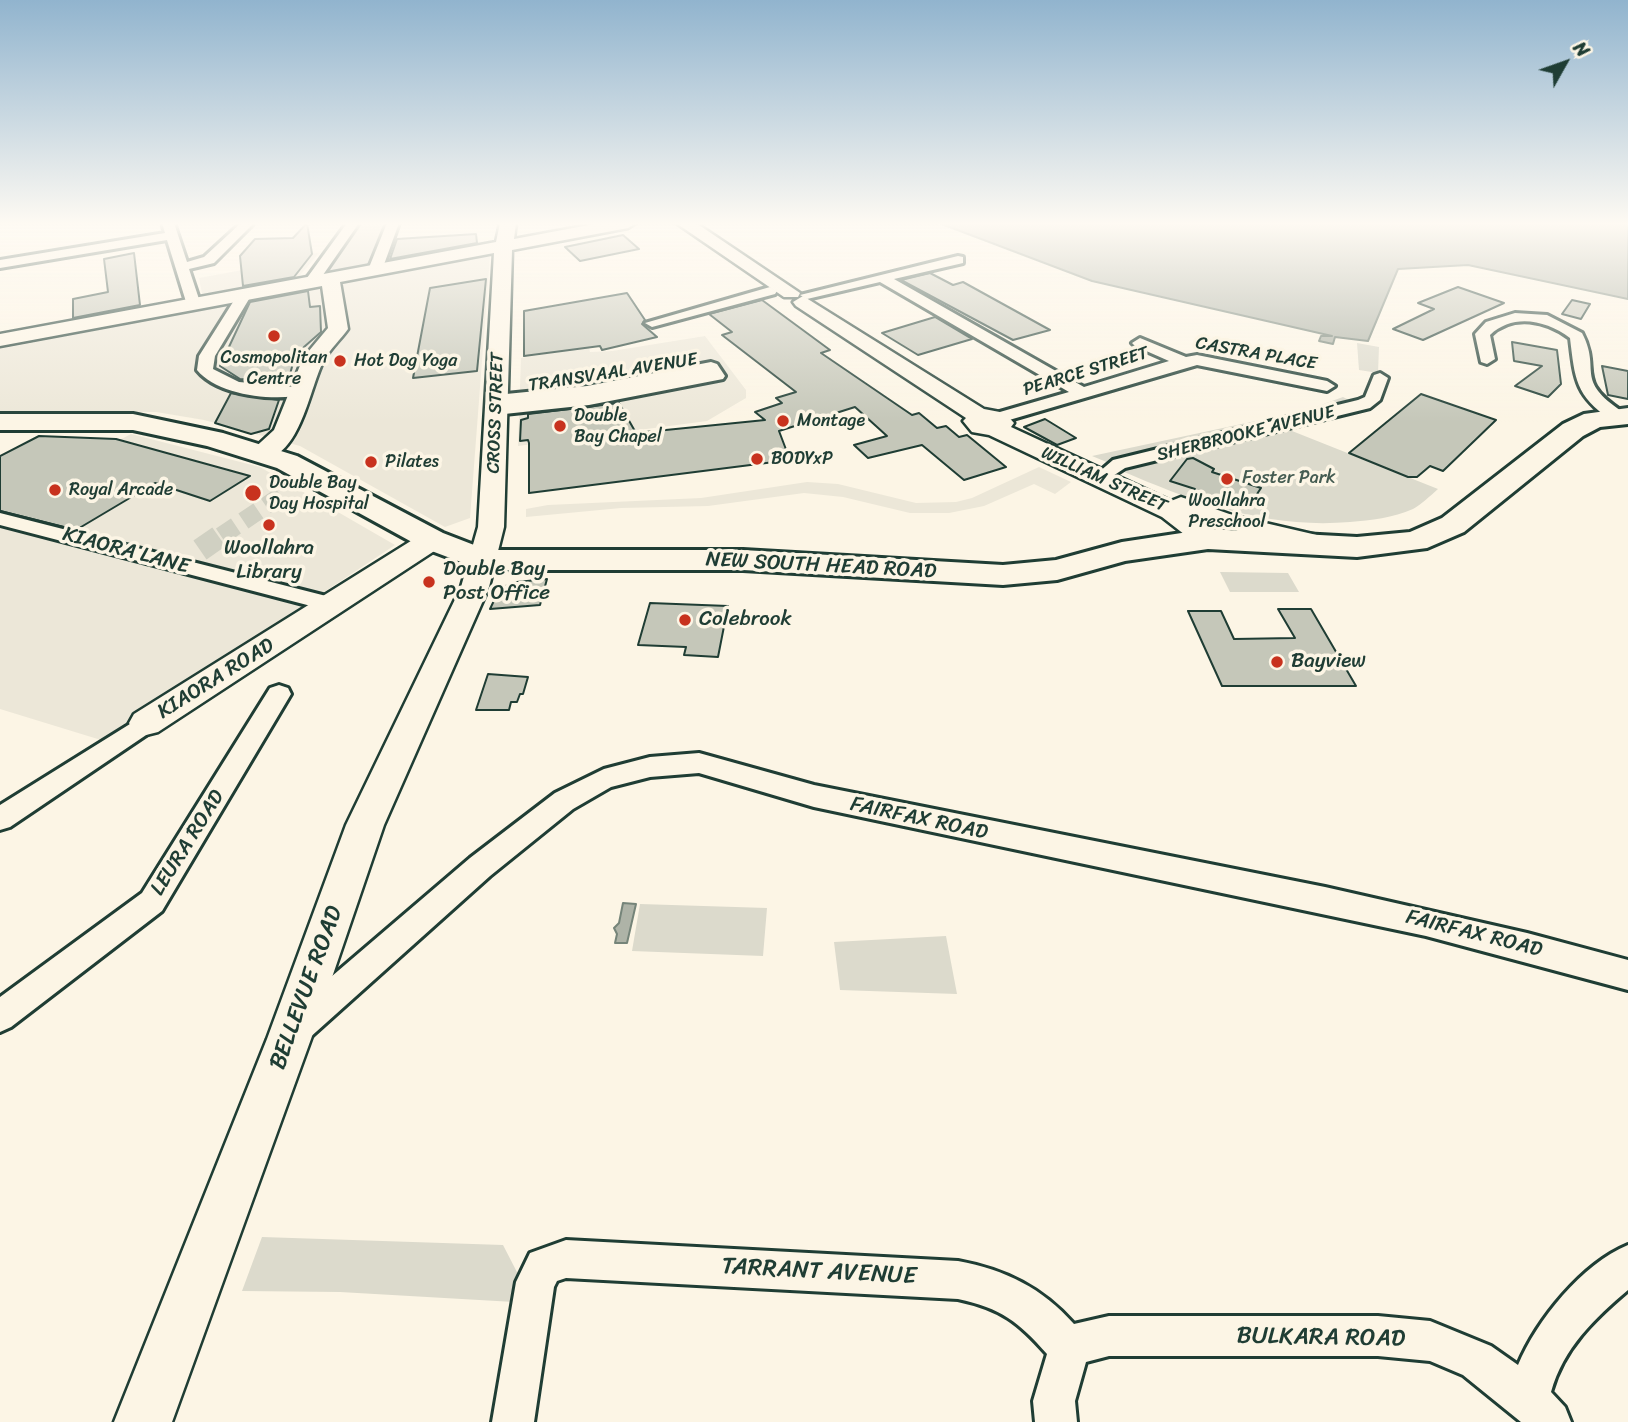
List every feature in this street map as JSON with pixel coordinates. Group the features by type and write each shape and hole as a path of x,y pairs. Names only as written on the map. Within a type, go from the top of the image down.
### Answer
{"main road":[{"name":"NEW SOUTH HEAD ROAD","path":"0,422 134,422 183,431 261,453 316,475 432,540 482,559 520,562 744,559 1003,575 1057,570 1122,552 1208,539 1328,546 1401,544 1428,538 1488,499 1573,430 1594,420 1622,416"}],"street":[{"path":"189,289 194,304"},
{"path":"0,340 274,289"},
{"path":"261,453 285,433 314,358 338,329 338,312 333,289"},
{"name":"CROSS STREET","path":"482,559 491,527 502,289"},
{"name":"WILLIAM STREET","path":"789,289 991,421 1185,518 1208,539"},
{"path":"801,297 834,289"},
{"path":"903,289 1083,393"},
{"path":"652,323 770,291"},
{"path":"245,295 218,336 204,366 211,376 245,387 274,393 300,391"},
{"path":"1487,359 1482,334 1507,318 1525,317 1556,323 1577,336 1584,386 1591,400 1622,416"},
{"name":"CASTRA PLACE","path":"1140,343 1184,362 1197,360 1327,386"},
{"name":"PEARCE STREET","path":"991,421 1184,362"},
{"name":"TRANSVAAL AVENUE","path":"496,405 592,395 677,379"},
{"name":"SHERBROOKE AVENUE","path":"1108,481 1119,464 1364,404 1372,400 1380,379"},
{"path":"1108,481 1227,522 1328,546"},
{"name":"KIAORA LANE","path":"0,519 334,605"},
{"name":"KIAORA ROAD","path":"0,819 432,540"},
{"path":"177,565 200,550"},
{"name":"BELLEVUE ROAD","path":"144,1422 292,1031 365,825 475,587 482,559"},
{"name":"LEURA ROAD","path":"0,1016 152,902 279,694"},
{"name":"FAIRFAX ROAD","path":"292,1031 480,867 564,801 604,779 650,767 699,763 745,774 814,796 1355,906 1521,944 1628,975"},
{"name":"TARRANT AVENUE","path":"513,1422 535,1282 544,1266 566,1259 980,1283 1012,1293 1034,1309 1069,1349"},
{"path":"1539,1410 1538,1359 1553,1336 1628,1264"},
{"name":"BULKARA ROAD","path":"1069,1349 1093,1338 1109,1336 1378,1336 1430,1341 1477,1360 1539,1410"},
{"path":"1056,1422 1054,1401 1069,1349"}],"shaded area":[{"path":"201,289 250,289 203,299"},
{"path":"307,289 488,289 470,518 445,527 300,446 204,420 156,412 0,411 0,349"},
{"path":"1128,289 1390,289 1368,341 1335,337 1333,344 1319,341 1321,336 1332,336"},
{"path":"1583,289 1628,289 1628,299"},
{"path":"705,336 746,390 746,398 707,421 518,446 521,358 589,347 590,352 612,351"},
{"path":"131,434 260,467 395,545 101,740 0,709 0,503"},
{"path":"1039,467 1071,482 1055,494 1034,484 984,506 949,513 910,513 843,497 804,493 708,506 621,508 526,517 526,509 548,505 701,498 807,482 838,484 916,503 956,502 972,498"},
{"path":"623,903 636,904 627,943 615,943 617,934 614,928 619,923"}],"green space":[{"path":"1357,343 1379,347 1378,373 1359,370"},
{"path":"1343,397 1353,402 1109,463 1092,456 1307,410"},
{"name":"Foster Park","path":"1287,429 1438,489 1413,509 1390,517 1320,523 1261,517 1233,511 1122,471"},
{"path":"1220,572 1288,573 1299,592 1230,592"},
{"path":"640,904 767,908 763,956 632,951"},
{"path":"946,936 957,994 840,990 834,942"},
{"path":"262,1237 503,1245 519,1276 514,1302 340,1292 242,1291"}],"building":[{"path":"108,289 138,289 140,305 73,318 73,299 108,292"},
{"path":"430,289 485,289 477,371 413,378"},
{"path":"918,289 976,289 1050,330 1013,340"},
{"path":"1452,289 1465,289 1504,303 1423,340 1393,329 1434,309 1418,303"},
{"name":"Cosmopolitan Centre","path":"308,291 310,307 320,306 321,332 304,347 293,363 288,382 240,379 220,366 250,302"},
{"path":"627,293 645,320 642,324 657,337 602,350 600,346 524,356 524,311"},
{"path":"762,300 830,350 821,353 912,415 919,413 937,428 946,426 959,437 967,435 1006,467 964,480 922,445 868,458 854,445 887,436 855,407 779,431 790,460 529,493 529,443 528,440 520,441 521,420 528,418 528,414 619,403 636,433 765,420 755,412 782,403 776,398 796,392 722,335 732,332 709,314"},
{"path":"1572,300 1590,304 1581,319 1562,314"},
{"path":"935,317 972,339 918,355 882,333"},
{"path":"1512,342 1557,350 1561,384 1548,397 1515,386 1542,366 1514,361"},
{"path":"1602,366 1628,371 1628,399 1608,395"},
{"path":"231,393 279,400 269,429 251,434 215,423"},
{"path":"1421,394 1496,420 1443,471 1430,466 1417,477 1408,477 1349,453"},
{"path":"1045,419 1076,438 1057,445 1024,427"},
{"path":"39,436 116,439 250,476 210,501 155,483 76,530 0,511 0,456"},
{"path":"1193,458 1214,469 1212,472 1261,488 1249,506 1233,501 1229,506 1192,494 1195,489 1170,481 1187,459"},
{"path":"547,579 540,605 490,609 500,588 517,582"},
{"name":"Colebrook","path":"650,603 728,606 718,657 684,655 686,647 638,645"},
{"name":"Bayview","path":"1278,609 1311,609 1356,686 1222,686 1188,611 1221,611 1234,639 1295,638"},
{"path":"488,674 528,677 523,694 520,694 517,702 511,702 509,710 476,710"}],"tunnel":[{"path":"221,536 285,493"},
{"path":"200,550 223,534"}],"place":[{"name":"Cosmopolitan Centre","path":"274,336"},
{"name":"Hot Dog Yoga","path":"340,361"},
{"name":"Montage","path":"783,421"},
{"name":"Double Bay Chapel","path":"560,426"},
{"name":"BODYxP","path":"757,459"},
{"name":"Pilates","path":"371,462"},
{"name":"Woollahra Preschool","path":"1227,479"},
{"name":"Royal Arcade","path":"55,490"},
{"name":"Double Bay Day Hospital","path":"253,493"},
{"name":"Woollahra Library","path":"269,525"},
{"name":"Double Bay Post Office","path":"429,582"},
{"name":"Colebrook","path":"685,620"},
{"name":"Bayview","path":"1277,662"}]}
